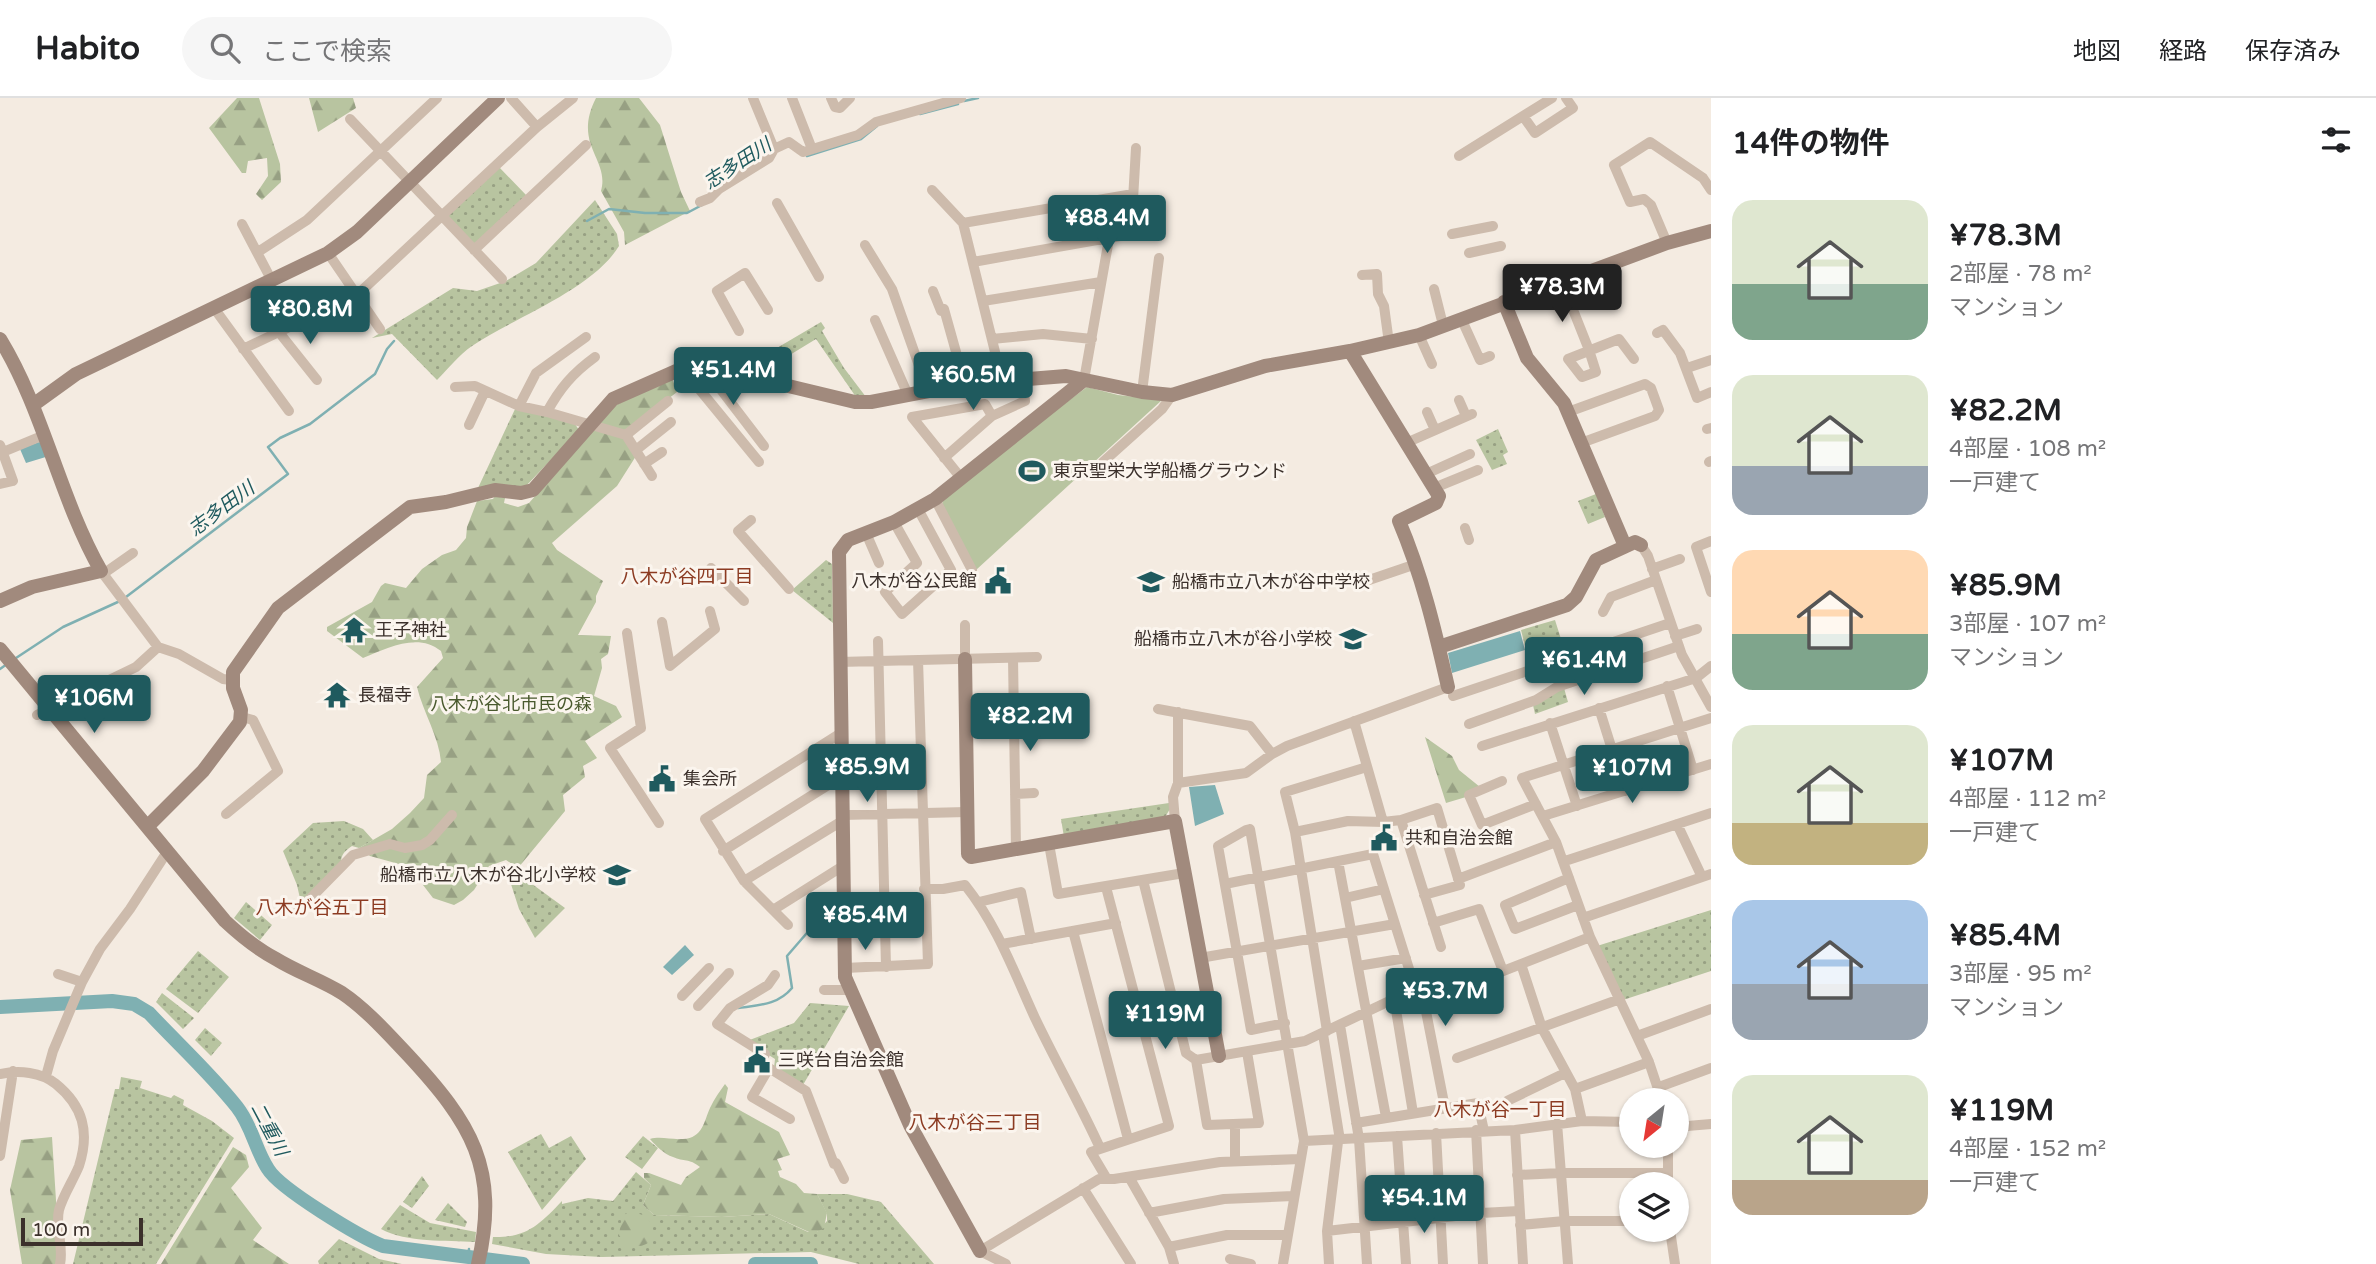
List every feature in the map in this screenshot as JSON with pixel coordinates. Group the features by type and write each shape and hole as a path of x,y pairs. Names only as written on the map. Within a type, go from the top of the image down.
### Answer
{"street":[{"path":"258,252 307,220 437,98"},
{"path":"33,405 76,374 328,253 357,232 498,98"},
{"path":"511,98 537,127"},
{"path":"243,349 357,295 537,127 573,98"},
{"path":"753,98 774,149"},
{"path":"792,98 812,149"},
{"path":"831,98 835,107 839,108 850,98"},
{"path":"700,202 769,158 774,149 789,142 803,152 858,135 876,122 961,98"},
{"path":"1459,156 1552,98"},
{"path":"1523,116 1535,133 1573,108 1566,98"},
{"path":"350,119 502,279"},
{"path":"1667,243 1651,205 1644,199 1630,202 1614,165 1650,142 1703,178 1711,190"},
{"path":"474,250 586,145"},
{"path":"973,261 1131,234 1136,148"},
{"path":"932,190 963,223 1002,380"},
{"path":"963,223 1133,194"},
{"path":"777,203 818,277"},
{"path":"242,223 272,281"},
{"path":"1452,234 1493,226"},
{"path":"149,825 203,771 242,717 232,680 238,663 278,608 410,507 446,502 495,490 527,493 533,490 589,425 620,395 699,361 713,359 780,384 855,402 871,402 965,384 1066,376 1142,392 1172,395 1265,366 1419,335 1667,243 1711,231"},
{"path":"1006,1264 980,1251 910,1125 850,990 845,968 839,552 844,542 894,522 935,499 1084,380 1109,239"},
{"path":"865,245 892,289 928,391"},
{"path":"1469,253 1501,246"},
{"path":"328,253 380,329"},
{"path":"1142,392 1159,258"},
{"path":"739,331 718,291 745,273 768,310"},
{"path":"1362,275 1377,274 1378,293 1384,306 1389,343"},
{"path":"983,301 1101,282"},
{"path":"1562,282 1589,350 1619,339 1634,359"},
{"path":"1434,289 1443,325"},
{"path":"933,290 941,311 944,309 965,384"},
{"path":"1504,302 1527,358 1564,403 1633,546 1648,556 1677,641 1711,707"},
{"path":"214,309 289,411"},
{"path":"1461,318 1480,360 1490,356"},
{"path":"875,320 908,395"},
{"path":"1657,333 1663,330 1680,353 1697,398 1711,392"},
{"path":"278,331 317,380"},
{"path":"992,339 1042,334 1092,339"},
{"path":"1419,335 1432,364"},
{"path":"519,406 536,373 586,337"},
{"path":"0,339 33,405 83,537 102,572 158,647 178,654 223,679 232,680"},
{"path":"1350,351 1440,498 1438,502 1399,521 1431,612 1450,692"},
{"path":"547,412 560,388 575,371 595,357"},
{"path":"1688,369 1711,360"},
{"path":"699,361 764,446"},
{"path":"682,368 759,463"},
{"path":"944,458 992,416 1025,401 1023,380"},
{"path":"1568,412 1645,384 1651,388 1659,410 1656,415 1581,443"},
{"path":"455,387 470,386 519,406 626,435 652,476"},
{"path":"469,425 485,391"},
{"path":"1103,462 1162,409 1172,395"},
{"path":"1406,443 1469,415 1459,400"},
{"path":"626,435 668,401"},
{"path":"961,478 912,417 985,404 992,416"},
{"path":"1427,412 1435,430"},
{"path":"636,450 671,422"},
{"path":"0,484 13,481 1,449 44,435"},
{"path":"644,464 662,452"},
{"path":"1426,474 1470,454"},
{"path":"1434,488 1478,470"},
{"path":"935,499 972,570"},
{"path":"894,522 916,563 885,592 902,614 951,569 918,509"},
{"path":"751,520 738,531 789,589"},
{"path":"1465,528 1469,540"},
{"path":"866,533 878,563"},
{"path":"1711,541 1696,547 1711,592"},
{"path":"1439,647 1567,604 1576,597 1596,560 1633,546"},
{"path":"0,601 32,587 102,572 132,552"},
{"path":"1652,569 1680,559"},
{"path":"1369,580 1416,564"},
{"path":"711,568 744,601"},
{"path":"1602,612 1611,597 1656,580"},
{"path":"662,622 670,666 715,629 710,611"},
{"path":"1178,783 1246,773 1286,746 1354,721 1670,623"},
{"path":"965,625 968,854 971,858 1175,821"},
{"path":"1469,724 1536,700 1557,687 1677,641 1697,629"},
{"path":"627,633 641,728 610,748 659,823"},
{"path":"878,641 886,967"},
{"path":"43,712 136,667 158,647"},
{"path":"839,662 1037,657"},
{"path":"7,658 43,712 149,825 167,852 214,909 239,934 276,960 310,975 353,1001 446,1096 462,1121 481,1170 486,1217 478,1264"},
{"path":"1013,658 1016,849"},
{"path":"1564,658 1572,682"},
{"path":"845,968 928,964 918,660"},
{"path":"1482,747 1696,678 1711,666"},
{"path":"1667,686 1693,770"},
{"path":"1599,708 1625,791"},
{"path":"1158,709 1250,726 1272,754"},
{"path":"1178,712 1178,783 1173,797 1175,821 1219,1056"},
{"path":"226,814 278,771 253,720 242,717"},
{"path":"1711,718 1522,778 1556,842 1590,937 1659,1087 1711,1068"},
{"path":"1354,721 1383,822"},
{"path":"1550,723 1577,806"},
{"path":"788,925 744,881 705,819 841,733"},
{"path":"1543,816 1711,764"},
{"path":"1329,1264 1327,1231 1339,1135 1295,832 1285,792 1367,767"},
{"path":"723,851 841,777"},
{"path":"1502,781 1469,795 1482,825 1536,804"},
{"path":"1015,794 1034,793"},
{"path":"1295,832 1348,821 1401,820 1437,808 1460,885 1424,895"},
{"path":"744,881 842,818 967,812"},
{"path":"1564,861 1711,813"},
{"path":"298,911 353,855 390,844 404,848 422,845 430,840 452,815"},
{"path":"1401,820 1441,947"},
{"path":"1583,918 1706,876 1677,824"},
{"path":"1283,1264 1304,1141 1289,1045 1250,829 1218,846 1236,952 1251,1030 1285,1023"},
{"path":"1458,879 1556,842"},
{"path":"1049,844 1058,894 1184,873"},
{"path":"47,1076 53,1051 82,982 100,949 167,852"},
{"path":"1224,884 1373,854 1415,988"},
{"path":"1338,861 1386,1117"},
{"path":"773,910 843,866"},
{"path":"1569,878 1505,905 1515,929 1578,905"},
{"path":"1143,880 1186,1054 1196,1060 1289,1045 1325,1032 1421,986 1445,1108"},
{"path":"924,889 943,890 965,885 979,902 1002,944 1100,1148"},
{"path":"1106,887 1170,1126 1091,1152 1107,1179"},
{"path":"1345,898 1384,889"},
{"path":"979,902 1021,892 1031,939"},
{"path":"1433,923 1479,909 1503,971"},
{"path":"1002,944 1116,923"},
{"path":"1200,958 1395,924"},
{"path":"1073,931 1128,1139"},
{"path":"1452,991 1590,937"},
{"path":"1358,966 1406,958"},
{"path":"1521,964 1542,1028 1575,1089 1582,1121"},
{"path":"682,996 709,968"},
{"path":"698,1006 729,973"},
{"path":"58,974 82,982"},
{"path":"765,1054 717,1024 730,1008 768,985 775,975"},
{"path":"824,990 850,990"},
{"path":"1394,998 1413,1113"},
{"path":"1457,1058 1620,999"},
{"path":"1637,1036 1711,1009"},
{"path":"1340,1025 1359,1139 1367,1264"},
{"path":"1196,1060 1207,1125 1259,1123 1247,1052"},
{"path":"1575,1089 1649,1062"},
{"path":"790,1119 752,1097 769,1068 806,1091 835,1164 844,1179"},
{"path":"0,1156 13,1072"},
{"path":"0,1074 13,1072 47,1076 77,1105 84,1133 79,1165 59,1212 60,1264"},
{"path":"1507,1101 1564,1073"},
{"path":"1356,1123 1478,1103 1483,1264"},
{"path":"1304,1141 1515,1130 1582,1121 1619,1122"},
{"path":"1557,1123 1568,1264"},
{"path":"1235,1124 1235,1160"},
{"path":"1689,1126 1711,1124"},
{"path":"1515,1130 1522,1264"},
{"path":"1436,1133 1443,1264"},
{"path":"1397,1136 1406,1264"},
{"path":"980,1251 1099,1179 1129,1177 1235,1160 1300,1159"},
{"path":"1517,1175 1619,1173"},
{"path":"1129,1177 1169,1247 1174,1264"},
{"path":"1083,1188 1131,1264"},
{"path":"1149,1213 1224,1199 1293,1196"},
{"path":"1327,1231 1519,1211"},
{"path":"1520,1225 1565,1221 1619,1221"},
{"path":"1169,1247 1227,1235 1287,1235"},
{"path":"1672,1242 1675,1264"},
{"path":"1230,1259 1251,1264"}],"green space":[{"path":"237,98 259,98 280,164 281,182 262,200 256,194 268,176 267,158 248,161 246,173 242,173 209,128"},
{"path":"309,98 353,98 356,108 318,132"},
{"path":"596,98 639,98 660,125 681,192 690,211 625,245 624,232 601,191 601,170 589,140 590,114"},
{"path":"499,167 527,196 476,244 472,244 448,219 449,215"},
{"path":"595,200 617,234 619,246 607,262 552,302 472,346 437,380 392,334 372,338 453,288 477,291 506,281 536,263"},
{"path":"821,322 825,328 822,331 844,368 866,397 856,397 816,339 762,372 748,365"},
{"name":"八木が谷北市民の森","path":"672,378 677,392 627,431 636,456 617,486 552,543 557,550 603,581 596,602 578,635 611,636 608,654 601,659 602,668 594,696 616,706 622,717 585,741 597,758 583,766 585,777 563,795 565,811 518,868 506,860 489,866 474,890 454,905 433,898 413,872 399,864 370,856 359,848 392,829 410,813 424,798 427,775 441,762 417,687 443,658 441,651 432,645 413,642 392,646 363,658 327,631 327,627 372,602 385,583 406,588 422,569 442,555 456,550 466,538 467,527 477,501 493,499 495,496 505,498 504,503 518,507 529,503 614,406"},
{"name":"東京聖栄大学船橋グラウンド","path":"1087,387 1118,395 1162,400 976,570 942,505 943,499"},
{"path":"516,407 575,424 579,430 526,486 478,488"},
{"path":"1498,429 1508,452 1503,455 1507,464 1492,470 1476,440"},
{"path":"1596,494 1605,517 1588,524 1578,501"},
{"path":"826,560 832,564 833,623 792,590"},
{"path":"1555,620 1561,639 1526,650 1521,630"},
{"path":"1564,688 1568,702 1535,714 1533,705"},
{"path":"1425,737 1452,756 1459,770 1480,787 1466,797 1446,803"},
{"path":"1169,803 1170,809 1165,817 1064,837 1061,819"},
{"path":"344,821 363,829 373,840 359,848 352,846 347,850 341,863 301,903 297,885 283,851 313,823"},
{"path":"506,865 565,908 535,938 519,909 504,870"},
{"path":"246,902 272,925 260,940 234,918"},
{"path":"1711,910 1711,971 1623,1000 1597,946"},
{"path":"198,951 229,977 198,1013 166,989"},
{"path":"162,993 194,1018 183,1029 156,1002"},
{"path":"810,1003 849,1006 803,1085 774,1068 775,1059 747,1041 794,1023"},
{"path":"205,1028 222,1043 211,1056 195,1040"},
{"path":"121,1077 142,1081 140,1088 171,1098 174,1095 184,1100 183,1105 212,1121 234,1138 156,1264 73,1264 115,1089 119,1089"},
{"path":"725,1084 728,1088 725,1102 779,1132 790,1155 777,1159 782,1170 778,1171 780,1177 796,1184 804,1193 817,1194 827,1213 824,1228 809,1232 769,1214 722,1217 654,1215 643,1205 651,1185 644,1178 644,1173 681,1185 686,1177 700,1167 693,1162 666,1154 650,1139 683,1139 695,1136"},
{"path":"541,1134 549,1148 571,1136 586,1159 542,1210 508,1152"},
{"path":"643,1136 658,1148 642,1169 625,1157"},
{"path":"52,1137 60,1264 22,1264 10,1190 21,1140"},
{"path":"233,1147 246,1155 249,1167 231,1188 262,1228 253,1240 289,1264 161,1264"},
{"path":"636,1172 651,1185 643,1205 654,1215 722,1217 769,1214 808,1232 817,1232 827,1221 827,1214 817,1194 847,1194 881,1202 934,1264 859,1264 811,1252 602,1257 546,1254 492,1244 493,1237 515,1235 532,1228 562,1201 562,1204 588,1198 613,1201"},
{"path":"422,1176 429,1186 412,1208 403,1202"},
{"path":"448,1203 467,1222 465,1227 435,1220"},
{"path":"400,1205 430,1223 476,1232 475,1242 415,1239 381,1229"},
{"path":"629,1212 645,1216 650,1222 653,1238 647,1244 625,1244 619,1235 622,1216"},
{"path":"339,1239 379,1259 402,1264 319,1264 318,1261"}],"water":[{"path":"39,442 45,445 49,456 26,463 20,449"},
{"path":"1520,631 1525,650 1452,673 1448,653"},
{"path":"1215,785 1224,814 1195,826 1189,787"},
{"path":"685,945 694,955 672,975 663,967"}],"waterway":[{"name":"志多田川","path":"964,101 978,98"},
{"name":"志多田川","path":"920,114 958,104"},
{"name":"志多田川","path":"807,156 861,139 877,126"},
{"name":"志多田川","path":"587,221 609,209 645,213 687,213 702,205"},
{"name":"志多田川","path":"126,597 288,474 268,447 280,438 310,424 375,374 394,341"},
{"name":"志多田川","path":"16,658 63,627 120,601"},
{"name":"志多田川","path":"0,669 7,664"},
{"path":"738,1008 774,1001 792,988 787,956 819,919 826,894"},
{"name":"二重川","path":"0,1007 112,1001 134,1004 149,1013 227,1095 246,1122 268,1169 275,1178 304,1200 383,1246 523,1264"},
{"name":"二重川","path":"468,1257 469,1249"},
{"name":"二重川","path":"755,1264 811,1264"}],"place":[{"name":"東京聖栄大学船橋グラウンド","path":"1032,471"},
{"name":"八木が谷公民館","path":"998,581"},
{"name":"船橋市立八木が谷中学校","path":"1151,582"},
{"name":"王子神社","path":"354,630"},
{"name":"船橋市立八木が谷小学校","path":"1353,639"},
{"name":"長福寺","path":"337,695"},
{"name":"集会所","path":"662,779"},
{"name":"共和自治会館","path":"1384,838"},
{"name":"船橋市立八木が谷北小学校","path":"617,875"},
{"name":"三咲台自治会館","path":"757,1060"}],"district":[{"name":"八木が谷四丁目","path":"687,576"},
{"name":"八木が谷五丁目","path":"322,907"},
{"name":"八木が谷一丁目","path":"1500,1109"},
{"name":"八木が谷三丁目","path":"975,1122"}]}
